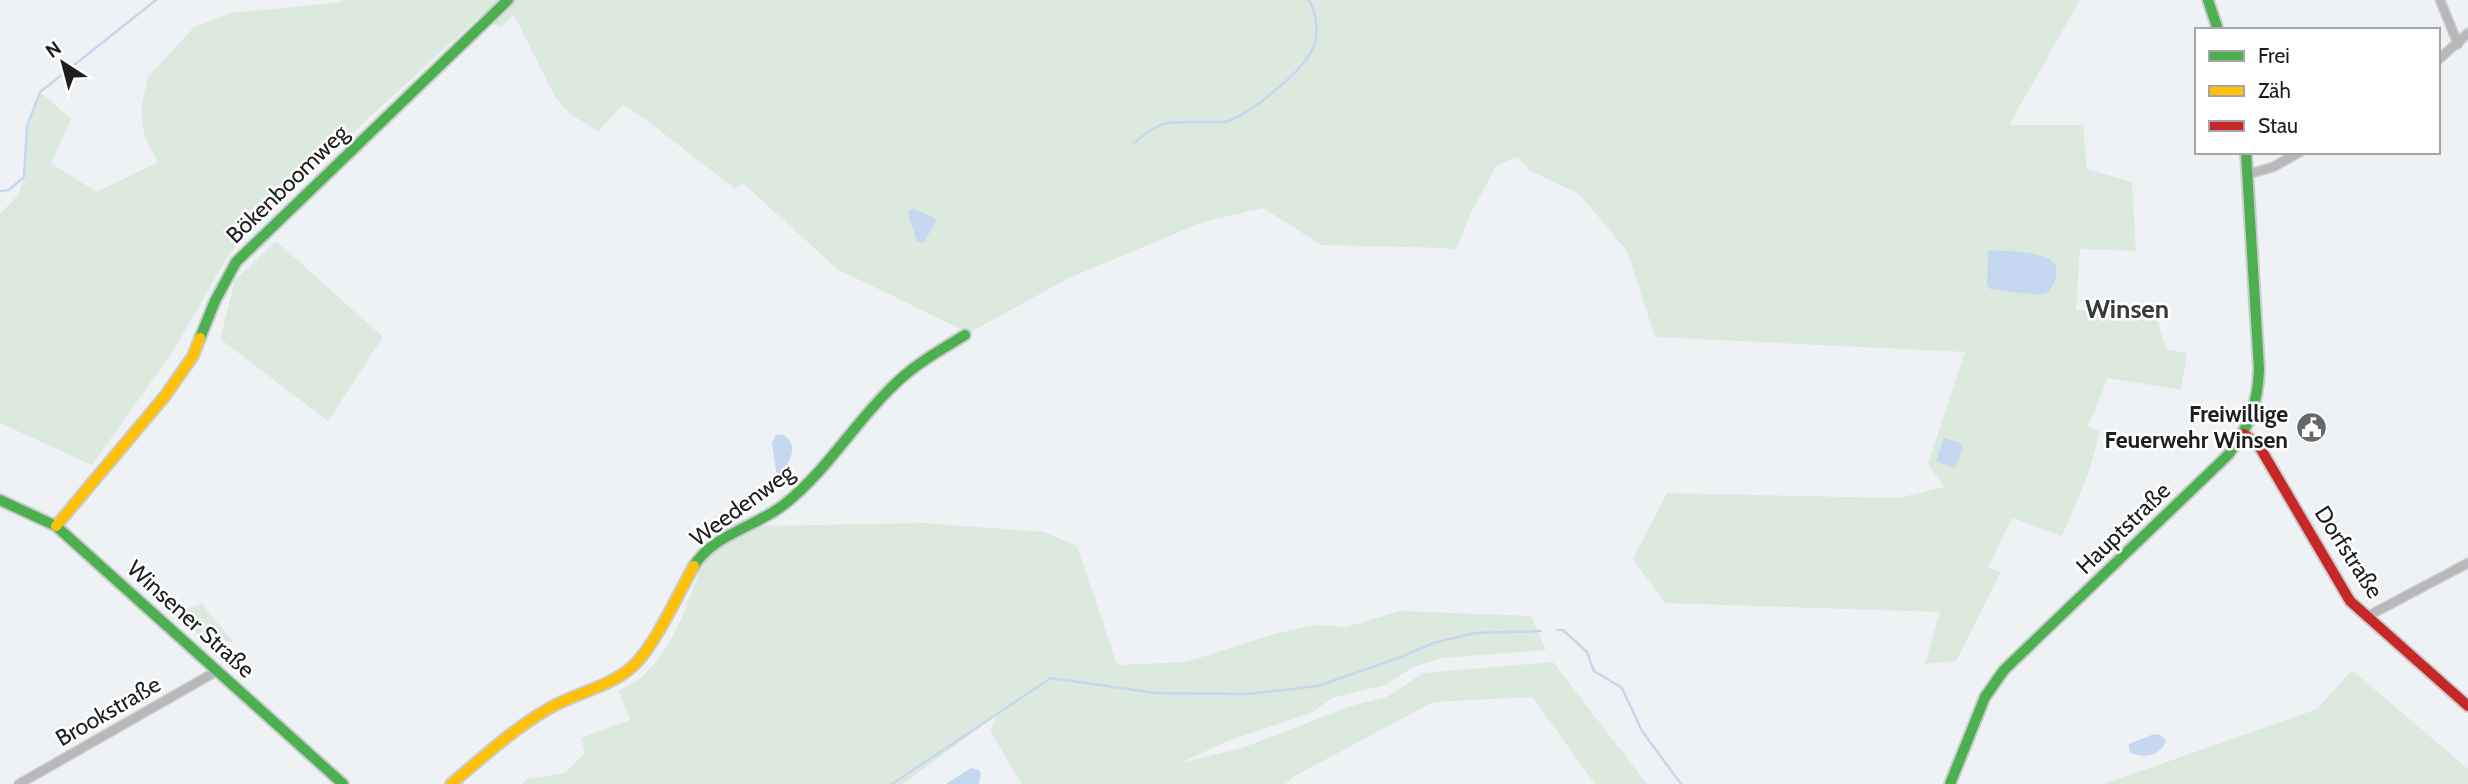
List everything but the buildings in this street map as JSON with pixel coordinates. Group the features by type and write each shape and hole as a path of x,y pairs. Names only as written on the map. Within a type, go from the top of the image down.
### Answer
{"street":[{"name":"Bökenboomweg","path":"56,526 157,405 193,356 215,301 236,262 508,0"},
{"path":"2208,0 2217,28"},
{"path":"2440,0 2458,44"},
{"path":"2440,58 2468,33"},
{"name":"Hauptstraße","path":"1950,784 1985,697 2004,670 2210,475 2244,434 2258,392 2259,369 2246,154"},
{"path":"2249,174 2273,167 2296,154"},
{"name":"Weedenweg","path":"451,784 509,735 549,708 616,678 637,662 701,554 727,537 773,514 789,502 804,489 889,389 911,369 965,335"},
{"name":"Dorfstraße","path":"2244,434 2259,446 2350,601 2468,706"},
{"name":"Winsener Straße","path":"1,504 56,526 343,784"},
{"path":"2366,617 2468,563"},
{"name":"Brookstraße","path":"19,784 216,671"}],"shaded area":[{"path":"342,0 2080,0 2009,125 2083,125 2087,169 2132,182 2136,251 2080,249 2076,310 2155,312 2166,349 2187,353 2181,390 2108,378 2088,426 2100,432 2089,472 2062,536 2012,518 1988,567 2001,572 1956,661 1925,664 1940,612 1665,603 1633,559 1667,493 1898,498 1944,487 1928,464 1965,352 1655,337 1627,251 1579,194 1529,170 1518,157 1496,166 1471,213 1456,250 1321,245 1263,208 1203,222 1069,278 969,333 837,269 743,183 735,189 623,105 598,131 570,114 555,97 514,15 500,28 479,17 326,157 265,208 226,259 173,351 92,465 0,423 0,214 19,194 24,177 27,126 40,92 71,119 51,163 97,192 158,162 144,135 141,108 148,77 194,27 231,13 343,2"},
{"path":"276,241 383,337 328,421 220,339 235,280"},
{"path":"924,523 1044,532 1077,546 1117,665 1186,662 1274,634 1314,625 1346,627 1400,611 1531,616 1546,650 1442,658 1413,667 1385,685 1332,698 1313,712 1225,742 1181,763 1242,748 1354,705 1387,697 1423,673 1553,662 1647,784 1595,784 1532,697 1433,702 1293,777 1285,784 1022,784 990,731 997,715 903,784 522,784 527,779 565,773 585,753 581,738 630,720 619,691 643,676 666,647 681,618 705,556 762,526"},
{"path":"202,604 234,643 211,636 202,638 174,612"},
{"path":"2352,670 2468,769 2468,784 2104,784 2317,709"}],"water":[{"path":"914,209 936,221 923,244 917,241 908,215 909,210"},
{"path":"1988,252 2030,253 2051,260 2056,268 2056,278 2048,293 2039,295 1990,289 1987,285"},
{"path":"783,434 789,439 792,450 789,461 777,478 772,443 776,435"},
{"path":"1944,438 1960,443 1963,448 1953,468 1936,461"},
{"path":"2154,734 2166,740 2161,749 2147,755 2131,753 2129,744"},
{"path":"971,768 979,770 981,774 979,784 946,784"}],"waterway":[{"path":"0,191 9,190 24,177 27,126 40,92 156,0"},
{"path":"1133,144 1152,129 1167,123 1228,121 1249,110 1274,91 1297,71 1314,46 1316,26 1309,0"},
{"path":"1557,630 1563,630 1587,652 1594,671 1622,688 1642,731 1681,784"},
{"path":"892,784 1051,678 1155,693 1247,694 1318,686 1433,643 1475,633 1541,631"}],"traffic: fast":[{"path":"200,338 215,301 236,262 508,0"},
{"path":"2208,0 2217,28"},
{"path":"1950,784 1985,697 2004,670 2228,455 2247,425 2257,393 2259,369 2246,154"},
{"path":"694,566 702,555 724,538 786,503 814,476 899,380 926,359 965,335"},
{"path":"0,500 56,526 343,784"}],"traffic: slow":[{"path":"56,526 165,396 193,356 200,338"},
{"path":"451,784 535,717 559,703 617,678 637,662 652,642 694,566"}],"traffic: jam":[{"path":"2244,434 2259,446 2350,601 2468,706"}],"place":[{"name":"Freiwillige Feuerwehr Winsen","path":"2311,427"}],"district":[{"name":"Winsen","path":"2127,309"}]}
